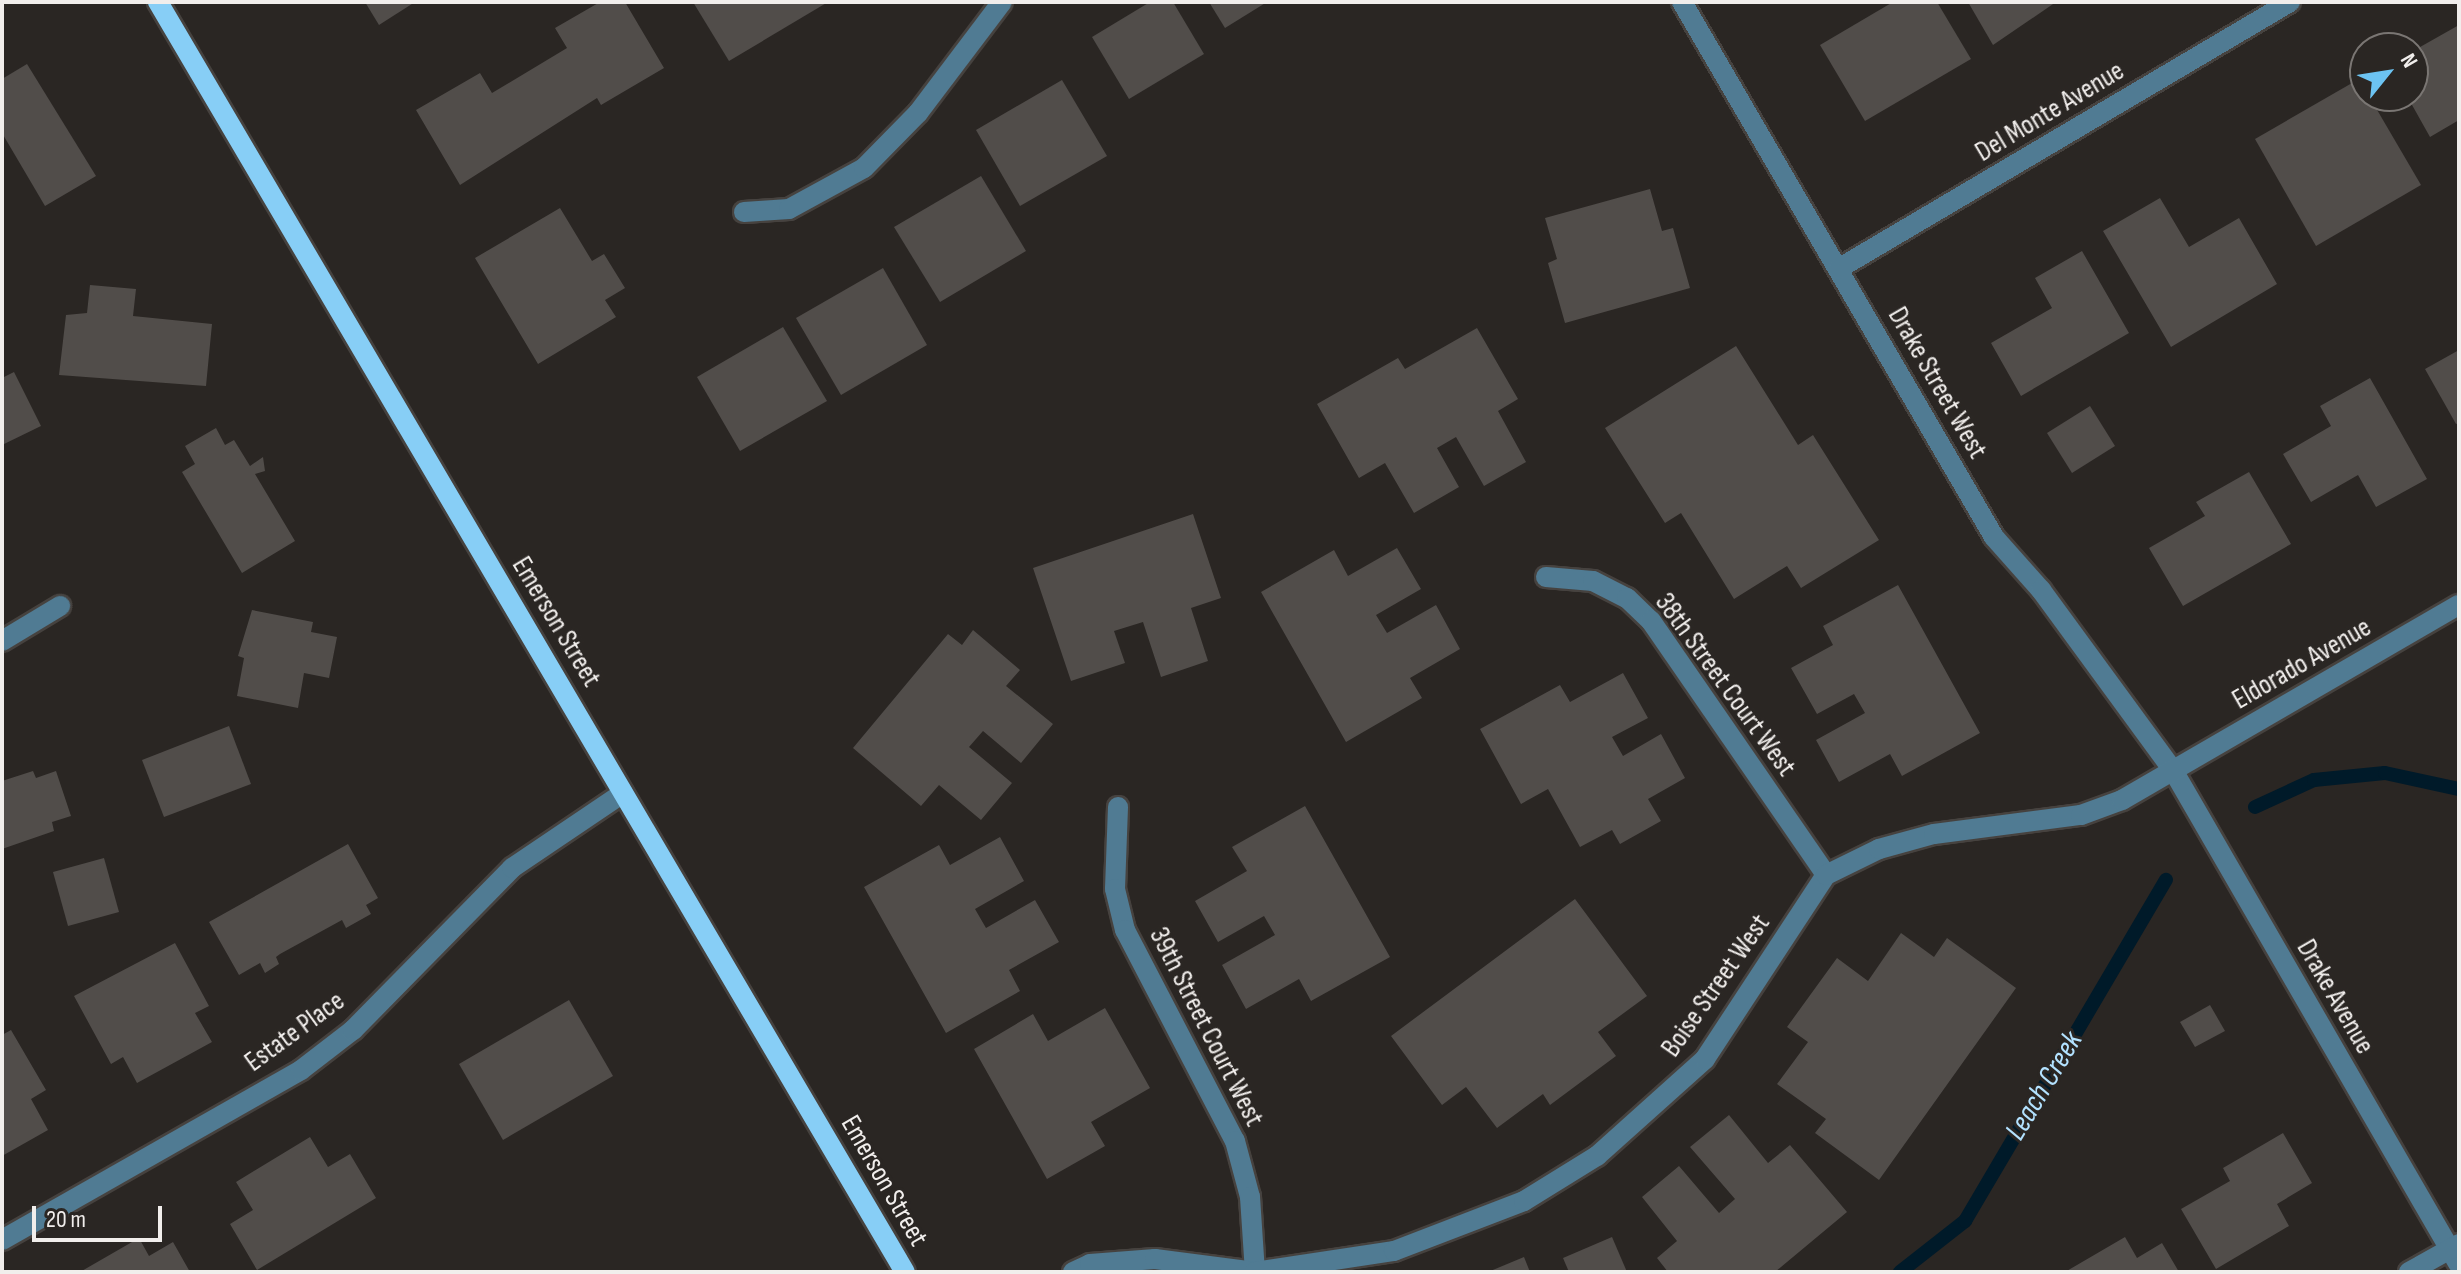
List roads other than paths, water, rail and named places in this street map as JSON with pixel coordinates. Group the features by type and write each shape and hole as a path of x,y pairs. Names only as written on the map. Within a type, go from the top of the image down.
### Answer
{"main road":[{"name":"Emerson Street","path":"158,2 905,1272"}],"street":[{"path":"744,212 789,209 864,168 918,113 1002,2"},
{"name":"Drake Street West","path":"1682,2 1994,537 2061,615 2174,772"},
{"name":"Del Monte Avenue","path":"1838,269 2290,2"},
{"name":"38th Street Court West","path":"1546,577 1593,581 1627,598 1651,621 1826,875"},
{"name":"Eldorado Avenue","path":"2174,772 2459,605"},
{"path":"2,641 60,606"},
{"path":"1826,875 1879,849 1934,834 2081,815 2174,772"},
{"name":"Drake Avenue","path":"2174,772 2455,1253"},
{"name":"Estate Place","path":"2,1240 301,1070 353,1030 512,868 623,793"},
{"name":"39th Street Court West","path":"1118,807 1115,889 1125,930 1235,1141 1250,1197 1255,1272"},
{"name":"Boise Street West","path":"1073,1272 1090,1264 1155,1259 1255,1272 1394,1251 1524,1201 1597,1156 1666,1100 1705,1059 1826,875"},
{"path":"2409,1272 2455,1253"}],"waterway":[{"name":"Leach Creek","path":"2255,807 2314,780 2385,773 2459,789"},
{"name":"Leach Creek","path":"1900,1272 1965,1221 2166,880"}]}
